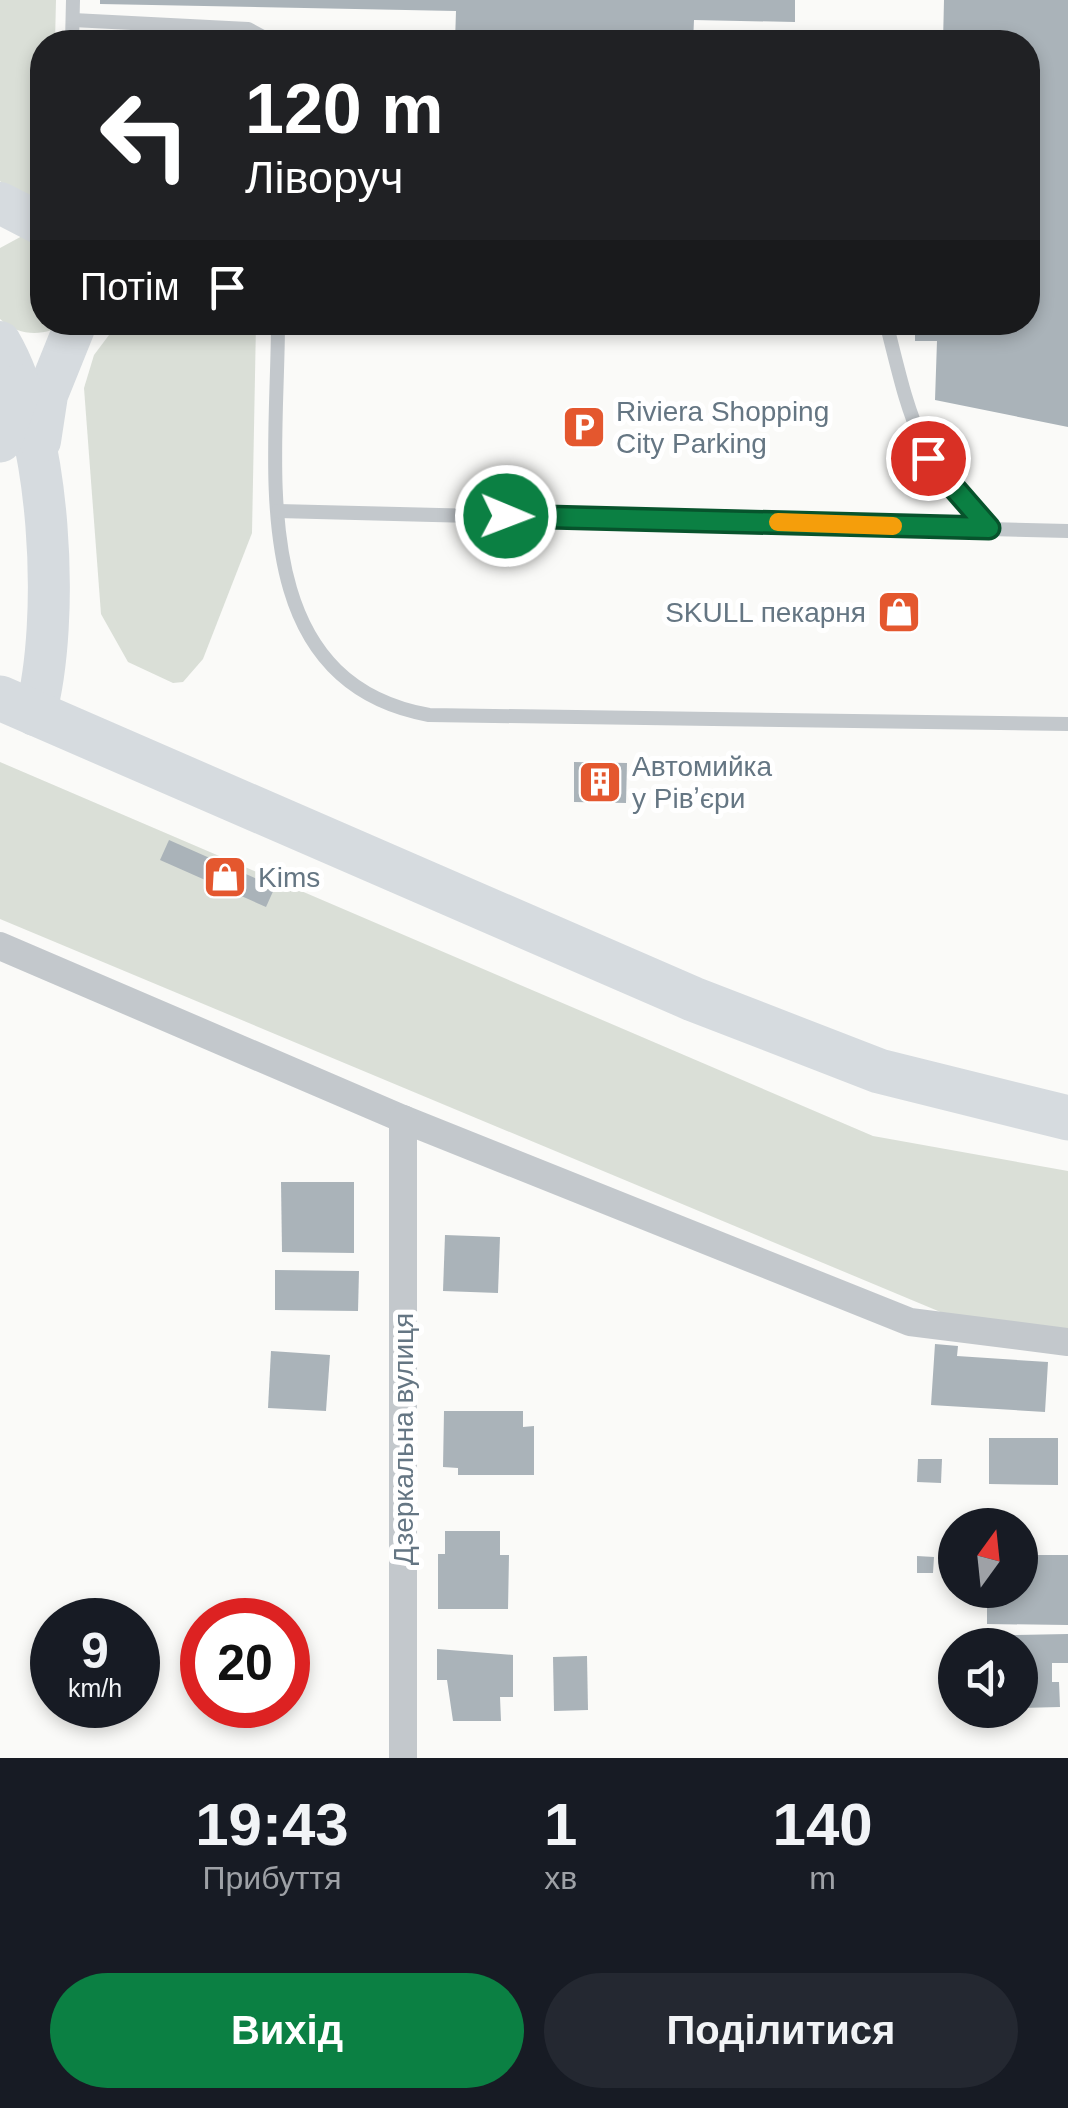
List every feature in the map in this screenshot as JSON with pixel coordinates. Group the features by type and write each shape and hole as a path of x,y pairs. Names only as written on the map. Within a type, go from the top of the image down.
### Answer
{"highway":[{"path":"0,440 19,387"},
{"path":"18,707 712,1006 879,1071 1068,1118"}],"main road":[{"path":"0,204 30,218"},
{"path":"0,235 30,224"},
{"path":"0,332 35,342 52,335"},
{"path":"38,467 46,395 72,335"},
{"path":"0,342 33,428 49,632 18,707"}],"street":[{"path":"0,946 403,1119 910,1322 1068,1342"},
{"name":"Дзеркальна вулиця","path":"403,1119 403,1758"}],"lane":[{"path":"73,0 73,30"},
{"path":"73,20 250,30"},
{"path":"278,335 280,549 291,597 316,651 352,686 395,707 428,715 1068,724"},
{"path":"889,335 910,420 923,449 953,492 989,528"},
{"path":"278,512 1068,531"}],"shaded area":[{"path":"0,0 56,0 55,30 30,30 30,198 10,191 0,181"},
{"path":"30,235 30,333 0,319 0,248"},
{"path":"109,335 256,335 252,533 203,659 183,682 173,683 128,662 101,614 84,388 94,355"},
{"path":"0,762 873,1136 1068,1171 1068,1332 950,1316 0,919"}],"building":[{"path":"100,0 795,0 795,22 694,20 694,30 455,30 456,11 100,4"},
{"path":"944,0 1068,0 1068,427 935,400 937,341 915,341 915,335 1040,335 1040,30 943,30"},
{"name":"SKULL пекарня","path":"891,605 907,605 907,619 890,619"},
{"name":"Автомийка у Рівʼєри","path":"574,762 627,763 626,803 574,802"},
{"path":"169,840 275,887 266,907 160,860"},
{"path":"281,1182 354,1182 354,1253 282,1252"},
{"path":"445,1235 500,1237 498,1293 443,1291"},
{"path":"275,1270 359,1271 358,1311 275,1310"},
{"path":"935,1344 958,1346 957,1356 1048,1362 1045,1412 931,1405"},
{"path":"271,1351 330,1355 326,1411 268,1408"},
{"path":"444,1411 523,1411 523,1427 534,1426 534,1475 458,1475 458,1468 443,1467"},
{"path":"989,1438 1058,1438 1058,1485 989,1484"},
{"path":"918,1459 942,1459 941,1483 917,1482"},
{"path":"445,1531 500,1531 500,1555 509,1555 508,1609 438,1609 438,1554 445,1554"},
{"path":"1038,1555 1068,1555 1068,1625 987,1624 987,1608 1038,1608"},
{"path":"917,1556 934,1557 933,1573 917,1573"},
{"path":"1068,1634 1068,1663 1052,1663 1052,1682 1059,1682 1060,1707 1038,1708 1038,1635"},
{"path":"437,1649 513,1655 513,1697 500,1697 501,1721 453,1721 447,1680 437,1680"},
{"path":"587,1656 588,1710 554,1711 553,1657"}],"slow traffic":[{"path":"778,522 893,526"}],"place":[{"name":"Riviera Shopping City Parking","path":"584,427"},
{"name":"SKULL пекарня","path":"899,612"},
{"name":"Автомийка у Рівʼєри","path":"600,782"},
{"name":"Kims","path":"225,877"}],"route":[{"path":"506,516 989,528 953,492 928,458"}]}
